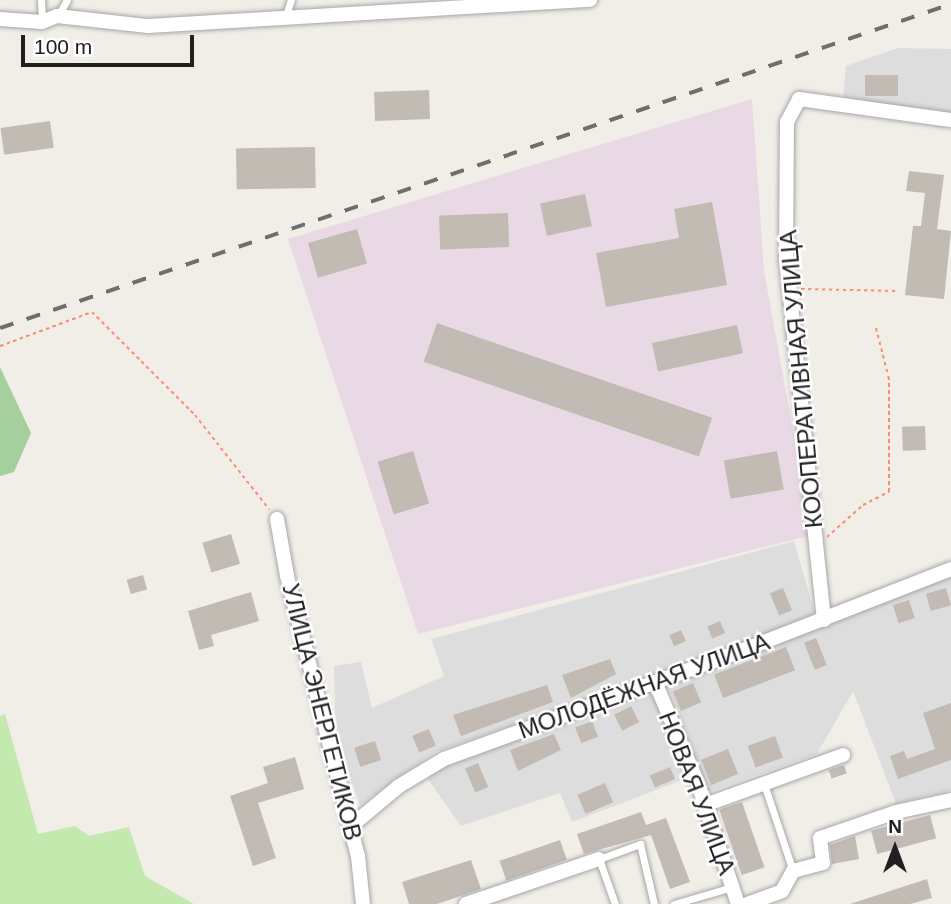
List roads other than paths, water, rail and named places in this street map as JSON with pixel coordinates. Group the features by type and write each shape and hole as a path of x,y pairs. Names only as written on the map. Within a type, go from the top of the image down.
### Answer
{"street":[{"path":"0,19 42,22 57,16 148,26 285,18 376,7 590,0"},
{"name":"КООПЕРАТИВНАЯ УЛИЦА","path":"824,620 789,288 787,122 799,99 951,120"},
{"name":"УЛИЦА ЭНЕРГЕТИКОВ","path":"277,519 287,576 364,882 363,904"},
{"name":"МОЛОДЁЖНАЯ УЛИЦА","path":"351,827 399,786 444,759 824,620 951,569"},
{"name":"НОВАЯ УЛИЦА","path":"655,682 705,804 738,904"},
{"path":"705,804 843,755"},
{"name":"НОВАЯ УЛИЦА","path":"747,904 782,891 793,871 823,863 820,838 896,812 951,800"},
{"path":"466,904 599,859"}],"lane":[{"path":"41,0 42,22"},
{"path":"57,16 67,0"},
{"path":"285,18 291,0"},
{"path":"764,784 793,871"},
{"path":"615,904 599,859 640,844 654,904"},
{"path":"674,904 732,887"}],"railway":[{"path":"0,328 951,4"}]}
